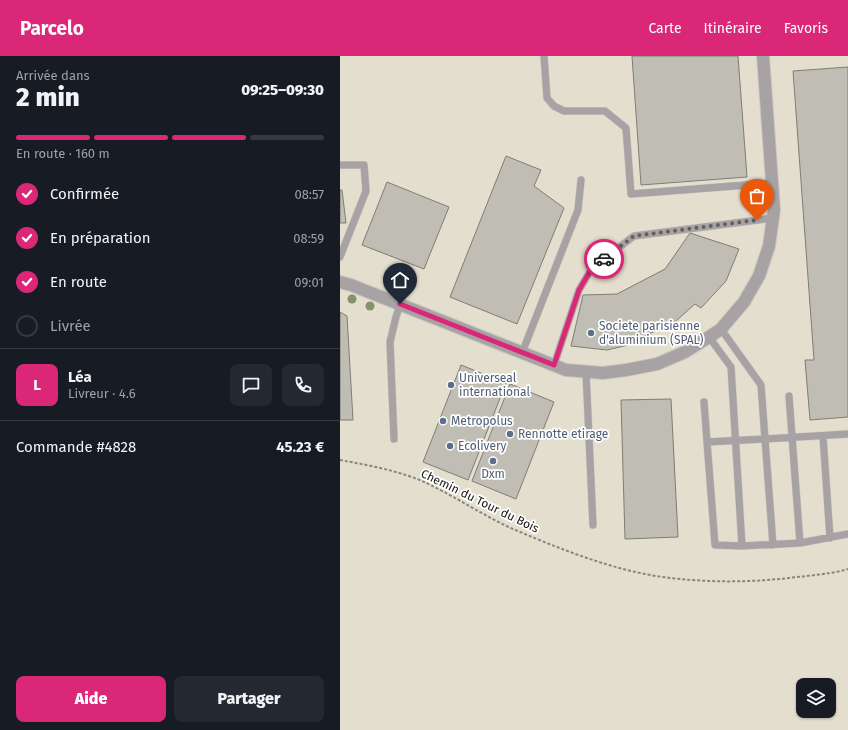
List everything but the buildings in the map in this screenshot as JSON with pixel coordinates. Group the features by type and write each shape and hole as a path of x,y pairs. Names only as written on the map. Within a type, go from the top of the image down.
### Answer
{"street":[{"path":"340,282 400,304 566,370 596,373 626,370 657,364 685,352 721,329 744,302 758,276 770,246 774,210 763,56"}],"lane":[{"path":"544,56 547,98 554,106 564,111 604,111 626,128 631,194 772,183"},
{"path":"340,165 364,165 366,191 340,257"},
{"path":"522,353 578,210 581,180"},
{"path":"554,365 579,290 592,268 634,236 773,218"},
{"path":"394,439 390,342 400,304"},
{"path":"721,329 761,385 773,545"},
{"path":"709,337 731,367 742,546"},
{"path":"586,372 593,525"},
{"path":"789,396 800,543"},
{"path":"704,402 716,545 742,546 800,543 848,534"},
{"path":"707,442 848,434"},
{"path":"823,436 830,538"}],"path":[{"name":"Chemin du Tour du Bois","path":"340,460 377,467 420,480 512,528 579,555 654,575 721,582 776,580 848,569"}],"shaded area":[{"path":"340,56 848,56 848,730 340,730"}],"way so far":[{"path":"604,259 634,236 757,220"}],"place":[{"name":"Societe parisienne d'aluminium (SPAL)","path":"591,333"},
{"name":"Universeal international","path":"451,385"},
{"name":"Metropolus","path":"443,421"},
{"name":"Rennotte etirage","path":"510,434"},
{"name":"Ecolivery","path":"450,446"},
{"name":"Dxm","path":"493,461"}],"route":[{"path":"400,304 554,365 579,290 592,268 604,259"}]}
